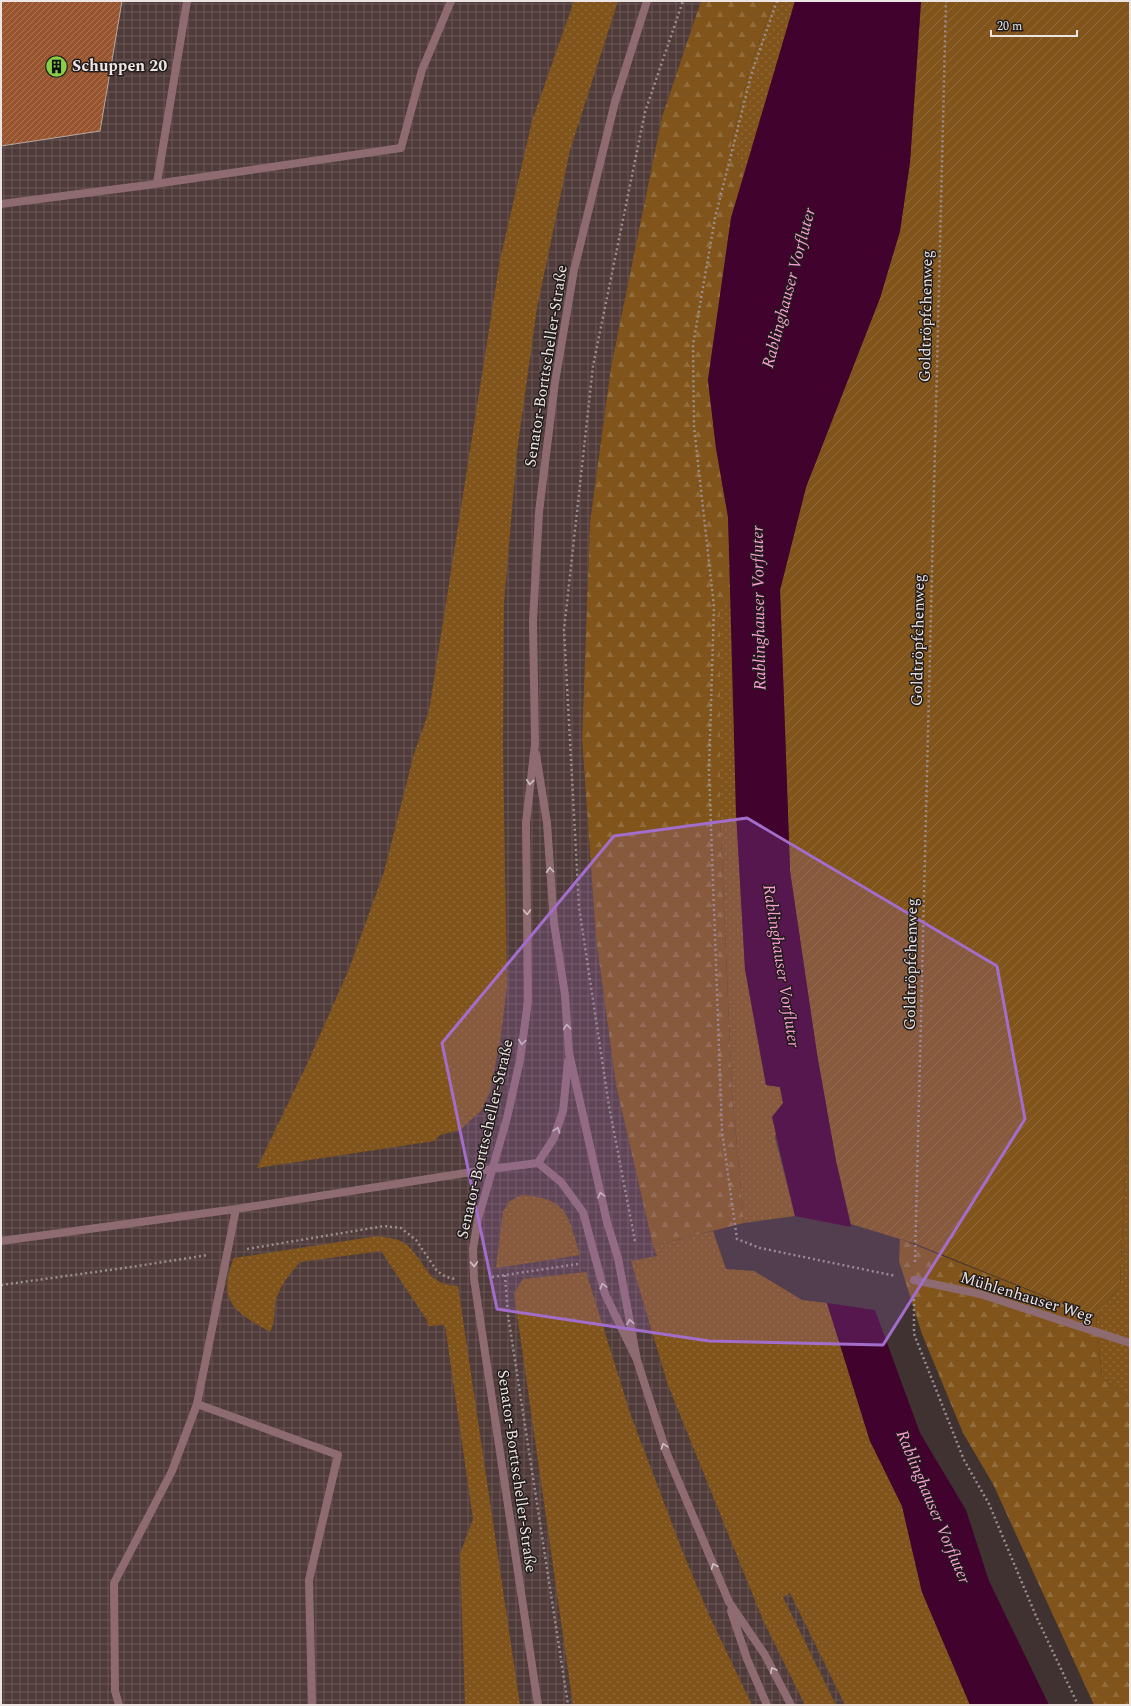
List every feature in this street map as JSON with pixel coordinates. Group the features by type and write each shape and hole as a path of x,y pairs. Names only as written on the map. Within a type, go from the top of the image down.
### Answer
{"street":[{"path":"157,183 187,1"},
{"path":"1,204 401,148 422,70 451,1"},
{"name":"Senator-Borttscheller-Straße","path":"538,1705 474,1279 473,1249 491,1169 507,1118 520,1060 528,1001 526,823 534,744 533,613 539,512 555,382 574,270 615,102 647,1"},
{"name":"Senator-Borttscheller-Straße","path":"534,744 547,822 554,923 565,995 569,1052 607,1222 618,1258 637,1360 667,1454 729,1602 764,1654 791,1705"},
{"path":"1,1241 236,1210 491,1169 538,1163 554,1138 563,1111 569,1052"},
{"name":"Senator-Borttscheller-Straße","path":"538,1163 560,1182 583,1212 605,1294 637,1360"},
{"path":"119,1705 115,1691 114,1582 172,1471 197,1404 236,1210"},
{"name":"Mühlenhauser Weg","path":"914,1280 980,1294 1130,1343"},
{"path":"197,1404 338,1454 309,1580 312,1705"},
{"path":"729,1602 747,1659 767,1705"}],"path":[{"path":"618,1258 637,1251 609,1106 579,907 564,630 593,366 645,112 683,1"},
{"path":"778,1 752,72 715,218 693,346 694,427 714,607 709,770 722,1131 737,1239 760,1248 914,1280"},
{"name":"Goldtröpfchenweg","path":"946,1 914,1280 914,1334 964,1460 989,1504 1036,1616 1078,1705"},
{"path":"1,1285 131,1267 384,1226 400,1228 416,1240 437,1271 446,1277 474,1279 596,1261"},
{"path":"505,1275 508,1315 568,1705"}],"highlighted area":[{"path":"747,818 997,966 1025,1119 883,1345 709,1341 497,1309 442,1043 614,836"}],"shaded area":[{"path":"1,1 701,1 662,117 611,367 590,522 582,739 596,938 616,1085 653,1246 699,1380 748,1506 845,1705 1,1705"}],"green space":[{"path":"574,1 618,1 570,150 537,308 517,451 504,603 503,746 507,986 501,1035 490,1092 481,1111 460,1130 440,1135 434,1141 257,1168 308,1062 349,969 384,872 414,754 429,711 500,260 532,121"},
{"path":"701,1 774,1 749,70 731,146 744,177 731,218 708,380 716,448 728,517 732,603 720,603 720,813 732,1092 744,1223 653,1246 616,1085 596,938 582,739 590,522 611,367 662,117"},
{"path":"774,1 795,1 744,177 731,146 749,70"},
{"path":"921,1 1130,1 1130,1063 1120,1286 1096,1317 916,1244 851,1224 836,1161 817,1054 790,871 780,590 806,487 880,298 900,231 910,162"},
{"path":"720,602 732,603 736,811 745,969 766,1085 780,1087 783,1103 775,1137 795,1216 744,1223 732,1092 720,813"},
{"path":"1130,1063 1130,1400 1102,1376 1096,1317 1120,1286"},
{"path":"521,1195 548,1200 564,1211 572,1229 580,1255 496,1268 503,1211 510,1201"},
{"path":"713,1231 726,1269 754,1271 802,1300 827,1303 870,1441 902,1506 922,1592 970,1705 845,1705 790,1593 783,1597 836,1705 805,1705 763,1620 668,1385 631,1261 657,1256 653,1246"},
{"path":"378,1236 404,1243 414,1252 428,1272 439,1282 447,1285 458,1286 520,1705 465,1705 460,1554 473,1519 445,1325 428,1326 427,1320 381,1251 300,1262 288,1276 279,1292 275,1304 274,1322 270,1332 238,1311 232,1304 228,1295 227,1285 234,1258"},
{"path":"900,1239 1096,1317 1102,1376 1130,1400 1130,1705 1094,1705 993,1484 963,1433 922,1334 899,1261"},
{"path":"586,1272 631,1416 684,1555 709,1615 752,1705 573,1705 514,1293 523,1279"}],"water":[{"name":"Rablinghauser Vorfluter","path":"795,1 921,1 910,162 900,231 880,298 806,487 780,590 790,871 817,1054 836,1161 851,1227 795,1216 772,1117 783,1103 780,1087 766,1085 745,969 736,811 728,517 716,448 708,380 731,218"},
{"name":"Rablinghauser Vorfluter","path":"827,1303 875,1310 920,1433 966,1510 989,1581 1049,1705 970,1705 922,1592 902,1506 870,1441"}],"building":[{"name":"Schuppen 20","path":"1,1 122,1 100,131 1,146"}],"place":[{"name":"Schuppen 20","path":"56,66"}]}
